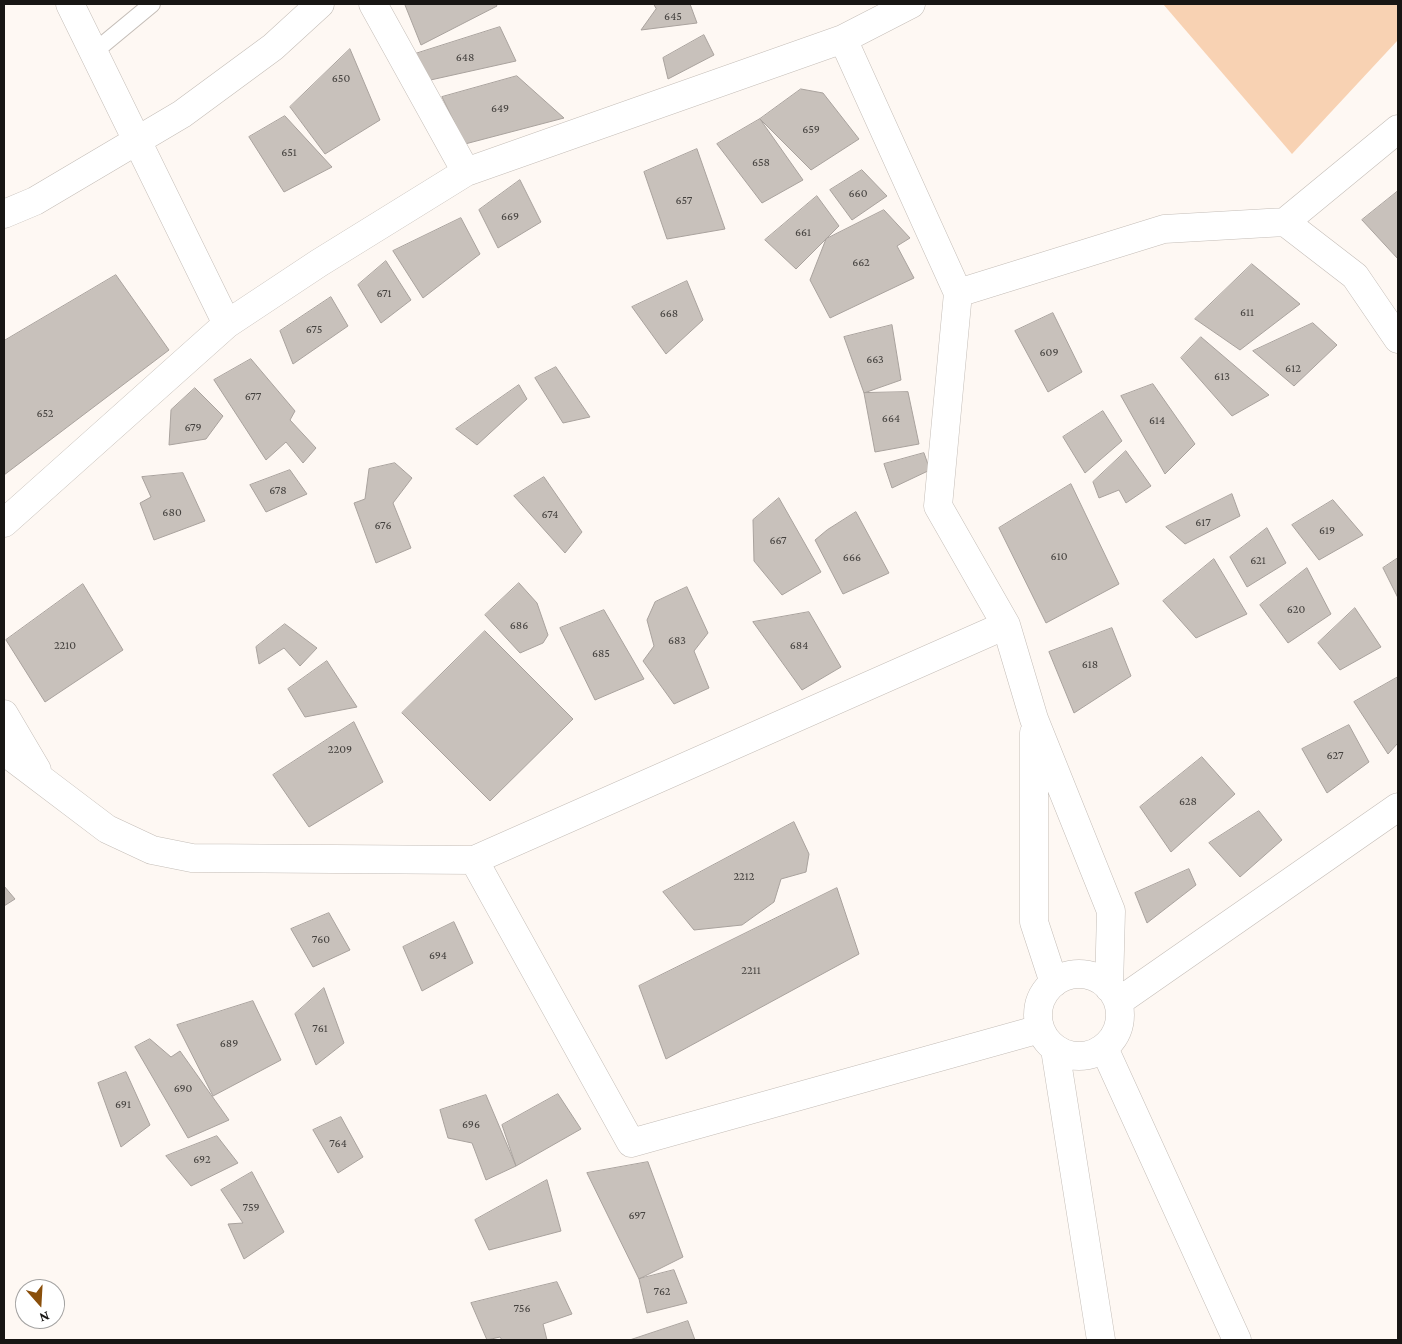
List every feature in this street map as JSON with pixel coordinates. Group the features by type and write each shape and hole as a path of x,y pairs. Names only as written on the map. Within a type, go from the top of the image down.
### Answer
{"street":[{"path":"70,4 227,324"},
{"path":"373,4 466,172"},
{"path":"4,214 35,201 182,114 266,52 312,6"},
{"path":"4,523 227,324 319,262 466,172 842,39 896,7"},
{"path":"842,39 958,293 938,506 1006,625 1034,719 1111,911 1113,995"},
{"path":"958,293 1164,229 1285,222 1398,128"},
{"path":"1285,222 1355,276 1398,339"},
{"path":"4,751 107,829 152,850 192,858 474,860 1006,625"},
{"path":"4,714 43,780"},
{"path":"1034,719 1034,922 1054,983"},
{"path":"1113,995 1398,807"},
{"path":"474,860 631,1142 1047,1039 1071,1056 1092,1054 1104,1048 1110,1042 1118,1027 1120,1010 1113,995 1095,978 1078,974 1062,978 1054,983 1039,1004 1038,1020 1047,1039 1101,1340"},
{"path":"1104,1048 1237,1340"}],"lane":[{"path":"94,52 152,4"}],"shaded area":[{"path":"1163,4 1398,4 1398,40 1292,154"}],"building":[{"path":"496,4 497,6 421,45 405,5"},
{"path":"654,4 690,4 697,23 641,30 656,9"},
{"path":"500,27 516,61 426,81 415,54"},
{"path":"704,35 714,55 668,79 663,58"},
{"path":"350,49 380,120 325,154 290,107"},
{"path":"517,76 564,118 465,144 442,97"},
{"path":"801,89 823,93 859,139 811,170 760,119"},
{"path":"285,116 332,167 284,192 249,137"},
{"path":"760,119 803,180 762,203 717,144"},
{"path":"697,149 725,229 667,239 644,172"},
{"path":"862,170 887,196 852,220 830,190"},
{"path":"520,180 541,222 498,248 479,210"},
{"path":"1398,191 1398,259 1362,220"},
{"path":"817,196 839,226 796,269 765,240"},
{"path":"884,210 910,238 897,246 914,278 830,318 810,280 826,239"},
{"path":"461,218 480,254 423,298 393,251"},
{"path":"386,261 411,300 381,323 358,285"},
{"path":"1252,264 1300,304 1240,350 1195,319"},
{"path":"116,275 169,350 4,475 4,341"},
{"path":"687,281 703,320 666,354 632,307"},
{"path":"331,297 348,326 293,364 280,331"},
{"path":"1053,313 1082,372 1048,392 1015,331"},
{"path":"1313,323 1337,345 1294,386 1253,351"},
{"path":"892,325 901,380 864,393 844,337"},
{"path":"1201,337 1269,395 1232,416 1181,358"},
{"path":"251,359 295,411 290,420 316,448 303,463 286,442 266,460 214,380"},
{"path":"556,367 590,417 563,423 535,378"},
{"path":"1153,384 1195,444 1165,474 1121,396"},
{"path":"519,385 527,399 477,445 456,429"},
{"path":"195,388 223,416 206,439 169,445 171,410"},
{"path":"908,392 919,444 875,452 864,393"},
{"path":"1103,411 1122,441 1085,473 1063,437"},
{"path":"1126,451 1151,486 1126,503 1119,490 1099,498 1093,482"},
{"path":"924,453 930,470 892,488 884,464"},
{"path":"395,463 412,478 393,503 411,548 376,563 354,503 365,499 369,469"},
{"path":"290,470 307,494 266,512 250,485"},
{"path":"183,473 205,521 154,540 140,503 151,497 142,477"},
{"path":"544,477 582,532 565,553 514,496"},
{"path":"1071,484 1119,584 1046,623 999,528"},
{"path":"1232,494 1240,516 1185,544 1166,527"},
{"path":"779,498 821,572 782,595 754,561 753,520"},
{"path":"1333,500 1363,535 1319,560 1292,525"},
{"path":"856,512 889,573 843,594 815,540"},
{"path":"1267,528 1286,563 1247,587 1230,557"},
{"path":"1398,558 1398,598 1383,568"},
{"path":"1214,559 1247,614 1196,638 1163,601"},
{"path":"1307,568 1331,614 1288,643 1260,605"},
{"path":"519,583 537,603 548,635 543,643 520,653 485,615"},
{"path":"83,584 123,650 45,702 6,640"},
{"path":"687,587 708,633 694,651 709,688 674,704 643,661 654,646 647,620 655,602"},
{"path":"1355,608 1381,647 1340,670 1318,643"},
{"path":"604,610 644,679 595,700 560,628"},
{"path":"809,612 841,667 802,690 753,622"},
{"path":"285,624 317,648 300,666 284,648 259,664 256,647"},
{"path":"1112,628 1131,676 1074,713 1049,652"},
{"path":"485,631 573,719 490,801 402,713"},
{"path":"327,661 357,707 305,717 288,689"},
{"path":"1398,677 1398,743 1388,754 1354,702"},
{"path":"354,722 383,782 309,827 273,775"},
{"path":"1349,725 1369,762 1327,793 1302,749"},
{"path":"1202,757 1235,794 1171,852 1140,807"},
{"path":"1259,811 1282,840 1240,877 1209,843"},
{"path":"794,822 809,854 806,872 781,879 774,902 742,925 694,930 663,892"},
{"path":"1189,869 1196,885 1147,923 1135,893"},
{"path":"4,886 15,899 4,906"},
{"path":"837,888 859,954 666,1059 639,986"},
{"path":"329,913 350,950 313,967 291,929"},
{"path":"454,922 473,963 422,991 403,947"},
{"path":"324,988 344,1043 316,1065 295,1014"},
{"path":"253,1001 281,1060 213,1096 177,1025"},
{"path":"150,1039 171,1057 180,1051 229,1120 188,1138 135,1047"},
{"path":"126,1072 150,1125 121,1147 98,1083"},
{"path":"558,1094 581,1129 516,1166 502,1125"},
{"path":"486,1095 516,1166 486,1180 472,1143 448,1138 440,1110"},
{"path":"341,1117 363,1157 338,1173 313,1130"},
{"path":"217,1136 238,1163 191,1186 166,1156"},
{"path":"648,1162 683,1257 639,1279 587,1173"},
{"path":"252,1172 284,1232 244,1259 228,1224 243,1223 221,1190"},
{"path":"547,1180 561,1231 489,1250 475,1220"},
{"path":"674,1270 687,1303 647,1313 639,1279"},
{"path":"557,1282 572,1314 543,1324 547,1340 502,1340 500,1337 487,1340 471,1303"},
{"path":"688,1321 695,1340 630,1340"}]}
